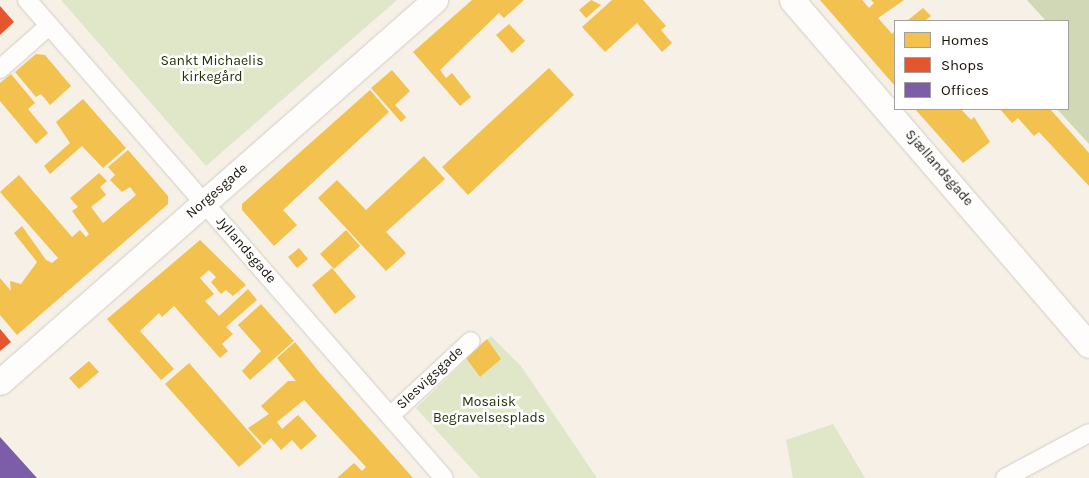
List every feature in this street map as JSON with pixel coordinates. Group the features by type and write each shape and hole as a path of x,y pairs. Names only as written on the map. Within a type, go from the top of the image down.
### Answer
{"street":[{"name":"Jyllandsgade","path":"27,0 444,478"},
{"name":"Norgesgade","path":"0,382 435,0"},
{"name":"Sjællandsgade","path":"792,0 1067,315 1089,345"},
{"path":"0,69 49,26"},
{"name":"Sjællandsgade","path":"1067,315 1089,334"},
{"name":"Slesvigsgade","path":"390,416 471,341"},
{"path":"1005,478 1089,434"}],"green space":[{"name":"Sankt Michaelis kirkegård","path":"61,0 397,0 206,166"},
{"path":"1027,0 1089,0 1089,144 1058,110 1069,110 1069,20 1045,20"},
{"name":"Mosaisk Begravelsesplads","path":"491,336 521,366 597,478 480,478 416,408"},
{"path":"833,424 865,478 793,478 786,440"}],"building: Homes":[{"path":"472,0 524,0 504,18 499,13 440,70 446,78 452,73 471,97 460,106 413,52"},
{"path":"591,0 601,5 586,18 579,10"},
{"path":"612,0 643,0 666,26 661,30 672,43 662,52 637,23 605,52 582,27"},
{"path":"820,0 862,0 869,8 874,3 871,0 904,0 878,18 892,34 894,32 894,85"},
{"path":"923,8 931,16 926,20 908,20"},
{"path":"509,24 525,41 512,53 496,35"},
{"path":"36,54 45,55 71,86 50,105 41,94 36,97 15,72"},
{"path":"549,68 574,95 468,195 442,167"},
{"path":"392,70 410,91 395,105 406,117 401,122 371,88"},
{"path":"11,74 35,103 28,109 48,133 36,144 0,101 0,83"},
{"path":"370,90 389,112 283,210 297,225 274,246 242,210 242,204"},
{"path":"83,99 126,148 103,168 82,146 50,174 44,166 70,143 56,122"},
{"path":"916,110 962,110 971,120 974,117 990,142 963,163"},
{"path":"1001,110 1051,110 1089,153 1089,186 1039,132 1034,136 1018,118 1012,123"},
{"path":"128,150 168,196 168,204 17,335 0,315 0,278 11,291 10,281 21,284 37,262 14,233 22,226 46,260 52,263 58,258 0,192 19,175 72,237 80,230 86,237 89,234 72,211 78,207 70,198 99,173 107,181 100,187 106,195 91,207 103,223 136,195 130,187 122,192 110,180 115,175 108,167"},
{"path":"424,156 445,179 386,232 406,253 386,271 318,198 337,180 366,210"},
{"path":"346,230 360,246 334,269 320,254"},
{"path":"200,240 246,285 233,296 226,290 221,294 211,282 216,277 209,270 200,278 214,294 205,301 219,316 248,289 257,300 226,327 233,334 222,344 228,351 220,358 174,306 162,317 159,313 140,331 174,369 161,380 107,319"},
{"path":"299,248 308,259 297,268 288,257"},
{"path":"332,268 356,297 335,314 312,285"},
{"path":"261,304 294,341 250,380 242,371 261,351 238,325"},
{"path":"487,339 501,359 480,377 466,358"},
{"path":"295,342 413,478 337,478 354,463 362,471 366,467 304,400 277,422 282,429 298,415 317,436 301,450 292,440 281,450 271,438 264,445 248,428 269,414 261,406 288,381 296,381 277,358"},
{"path":"89,361 99,372 79,389 69,378"},
{"path":"189,363 262,447 239,467 165,384"}],"building: Shops":[{"path":"0,6 14,22 0,35"},
{"path":"0,329 11,342 0,351"}],"building: Offices":[{"path":"0,437 37,478 0,478"}]}
